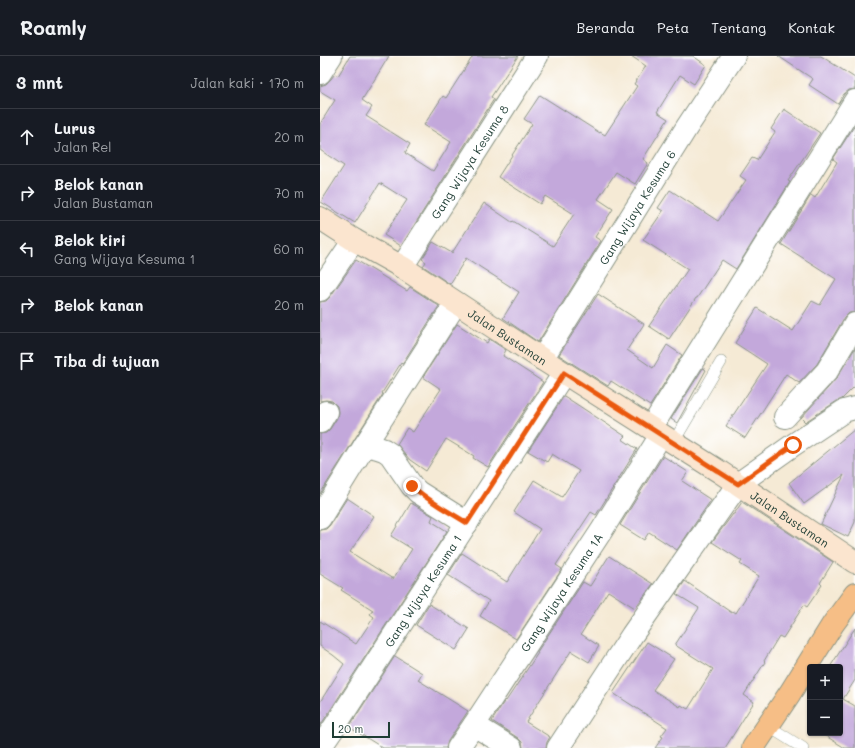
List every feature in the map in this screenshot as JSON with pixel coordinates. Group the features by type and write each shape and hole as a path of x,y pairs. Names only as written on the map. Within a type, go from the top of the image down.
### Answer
{"highway":[{"path":"753,748 790,693 833,624 855,594"}],"main road":[{"name":"Jalan Bustaman","path":"320,218 402,268 662,435 855,562"}],"street":[{"path":"320,73 331,56"},
{"name":"Gang Wijaya Kesuma 8","path":"402,268 537,56"},
{"name":"Gang Wijaya Kesuma 6","path":"542,359 687,127 734,56"},
{"name":"Gang Wijaya Kesuma 1A","path":"458,748 602,530 662,435 855,101"},
{"path":"320,290 354,240"},
{"path":"320,518 456,303"},
{"path":"785,418 827,371 855,324"},
{"name":"Gang Wijaya Kesuma 1","path":"320,748 338,723 564,373"},
{"path":"558,748 632,635 738,484 793,445 844,412 855,408"},
{"path":"365,445 384,450 390,454 412,486 418,492 467,523"},
{"path":"474,725 511,748"}],"lane":[{"path":"662,435 721,362"},
{"path":"768,726 803,748"}],"building":[{"path":"350,56 389,56 362,100 372,107 366,116 410,144 405,153 433,171 451,142 424,125 443,96 446,98 473,56 518,56 491,97 494,99 401,246 384,235 407,200 380,183 355,223 321,202 344,166 320,150 320,124 335,100 320,91 320,86 326,84 335,74 338,76"},
{"path":"631,56 693,56 706,65 694,84 680,75 657,112 668,119 643,159 648,163 635,184 616,172 598,199 613,209 595,237 601,241 538,342 503,318 519,292 466,258 450,284 423,266 426,262 422,259 433,242 452,253 484,203 512,222 513,221 553,246 574,214 545,196 540,204 498,177 532,124 524,119 540,95 605,135 637,86 634,84 646,66"},
{"path":"778,56 821,56 855,78 855,89 849,90 844,94 838,104 809,85 813,79"},
{"path":"784,109 820,133 788,181 790,182 736,269 722,260 669,339 649,326 688,269 643,240 663,211 658,208 670,190 718,221 746,180 740,176 752,158 757,160 775,132 771,129"},
{"path":"855,125 855,312 849,313 844,318 817,364 799,383 786,374 745,438 726,426 767,364 735,343 757,308 793,331 812,301 820,305 836,279 781,244 811,195 815,198 837,162 833,159"},
{"path":"356,260 407,291 410,287 439,306 382,393 383,394 320,494 320,434 326,433 330,429 337,418 338,412 337,406 332,401 320,401 320,302 326,301 330,297"},
{"path":"598,294 644,324 627,350 653,368 667,345 682,355 650,406 611,381 608,386 559,355"},
{"path":"457,324 487,343 489,339 506,350 503,356 543,382 488,467 473,458 474,456 446,439 426,471 410,460 397,444 407,428 413,432 441,389 423,377"},
{"path":"855,348 855,386 842,399 805,422 801,418 836,379"},
{"path":"703,368 706,370 677,423 671,419"},
{"path":"564,396 625,436 622,439 637,449 596,515 591,512 556,565 562,569 516,639 480,616 489,601 448,575 462,553 507,582 540,529 514,512 534,480 562,497 579,471 552,454 547,462 528,451"},
{"path":"855,429 855,522 848,537 821,524 844,475 804,504 789,483"},
{"path":"663,456 688,472 682,481 711,500 677,550 649,532 644,540 620,525"},
{"path":"347,498 374,516 350,552 393,579 412,549 391,536 411,503 433,516 431,521 447,531 320,726 320,702 344,664 320,646 320,621 356,644 374,617 370,614 373,610 341,590 343,588 320,574 320,530 326,529 330,525"},
{"path":"742,502 833,562 820,583 822,585 807,607 804,605 783,638 779,636 764,661 765,662 744,695 754,702 725,748 655,748 663,737 661,736 667,728 613,693 647,642 674,659 653,690 680,707 681,705 688,709 713,669 675,645 699,608 676,594 685,581 732,613 733,611 736,613 759,576 740,564 742,561 712,542"},
{"path":"609,556 653,584 635,608 608,591 581,634 599,646 589,662 571,651 526,722 550,737 546,748 523,748 522,742 518,738 492,721 538,653 537,652 583,582 590,586"},
{"path":"429,604 469,629 456,650 416,625"},
{"path":"855,628 855,680 843,699 843,664 832,664"},
{"path":"395,656 422,673 418,680 468,711 448,741 446,748 383,748 349,727"},
{"path":"843,699 855,706 855,748 845,748 826,736 843,736"}],"route":[{"path":"412,486 426,498 467,523 564,373 738,484 793,445"}]}
